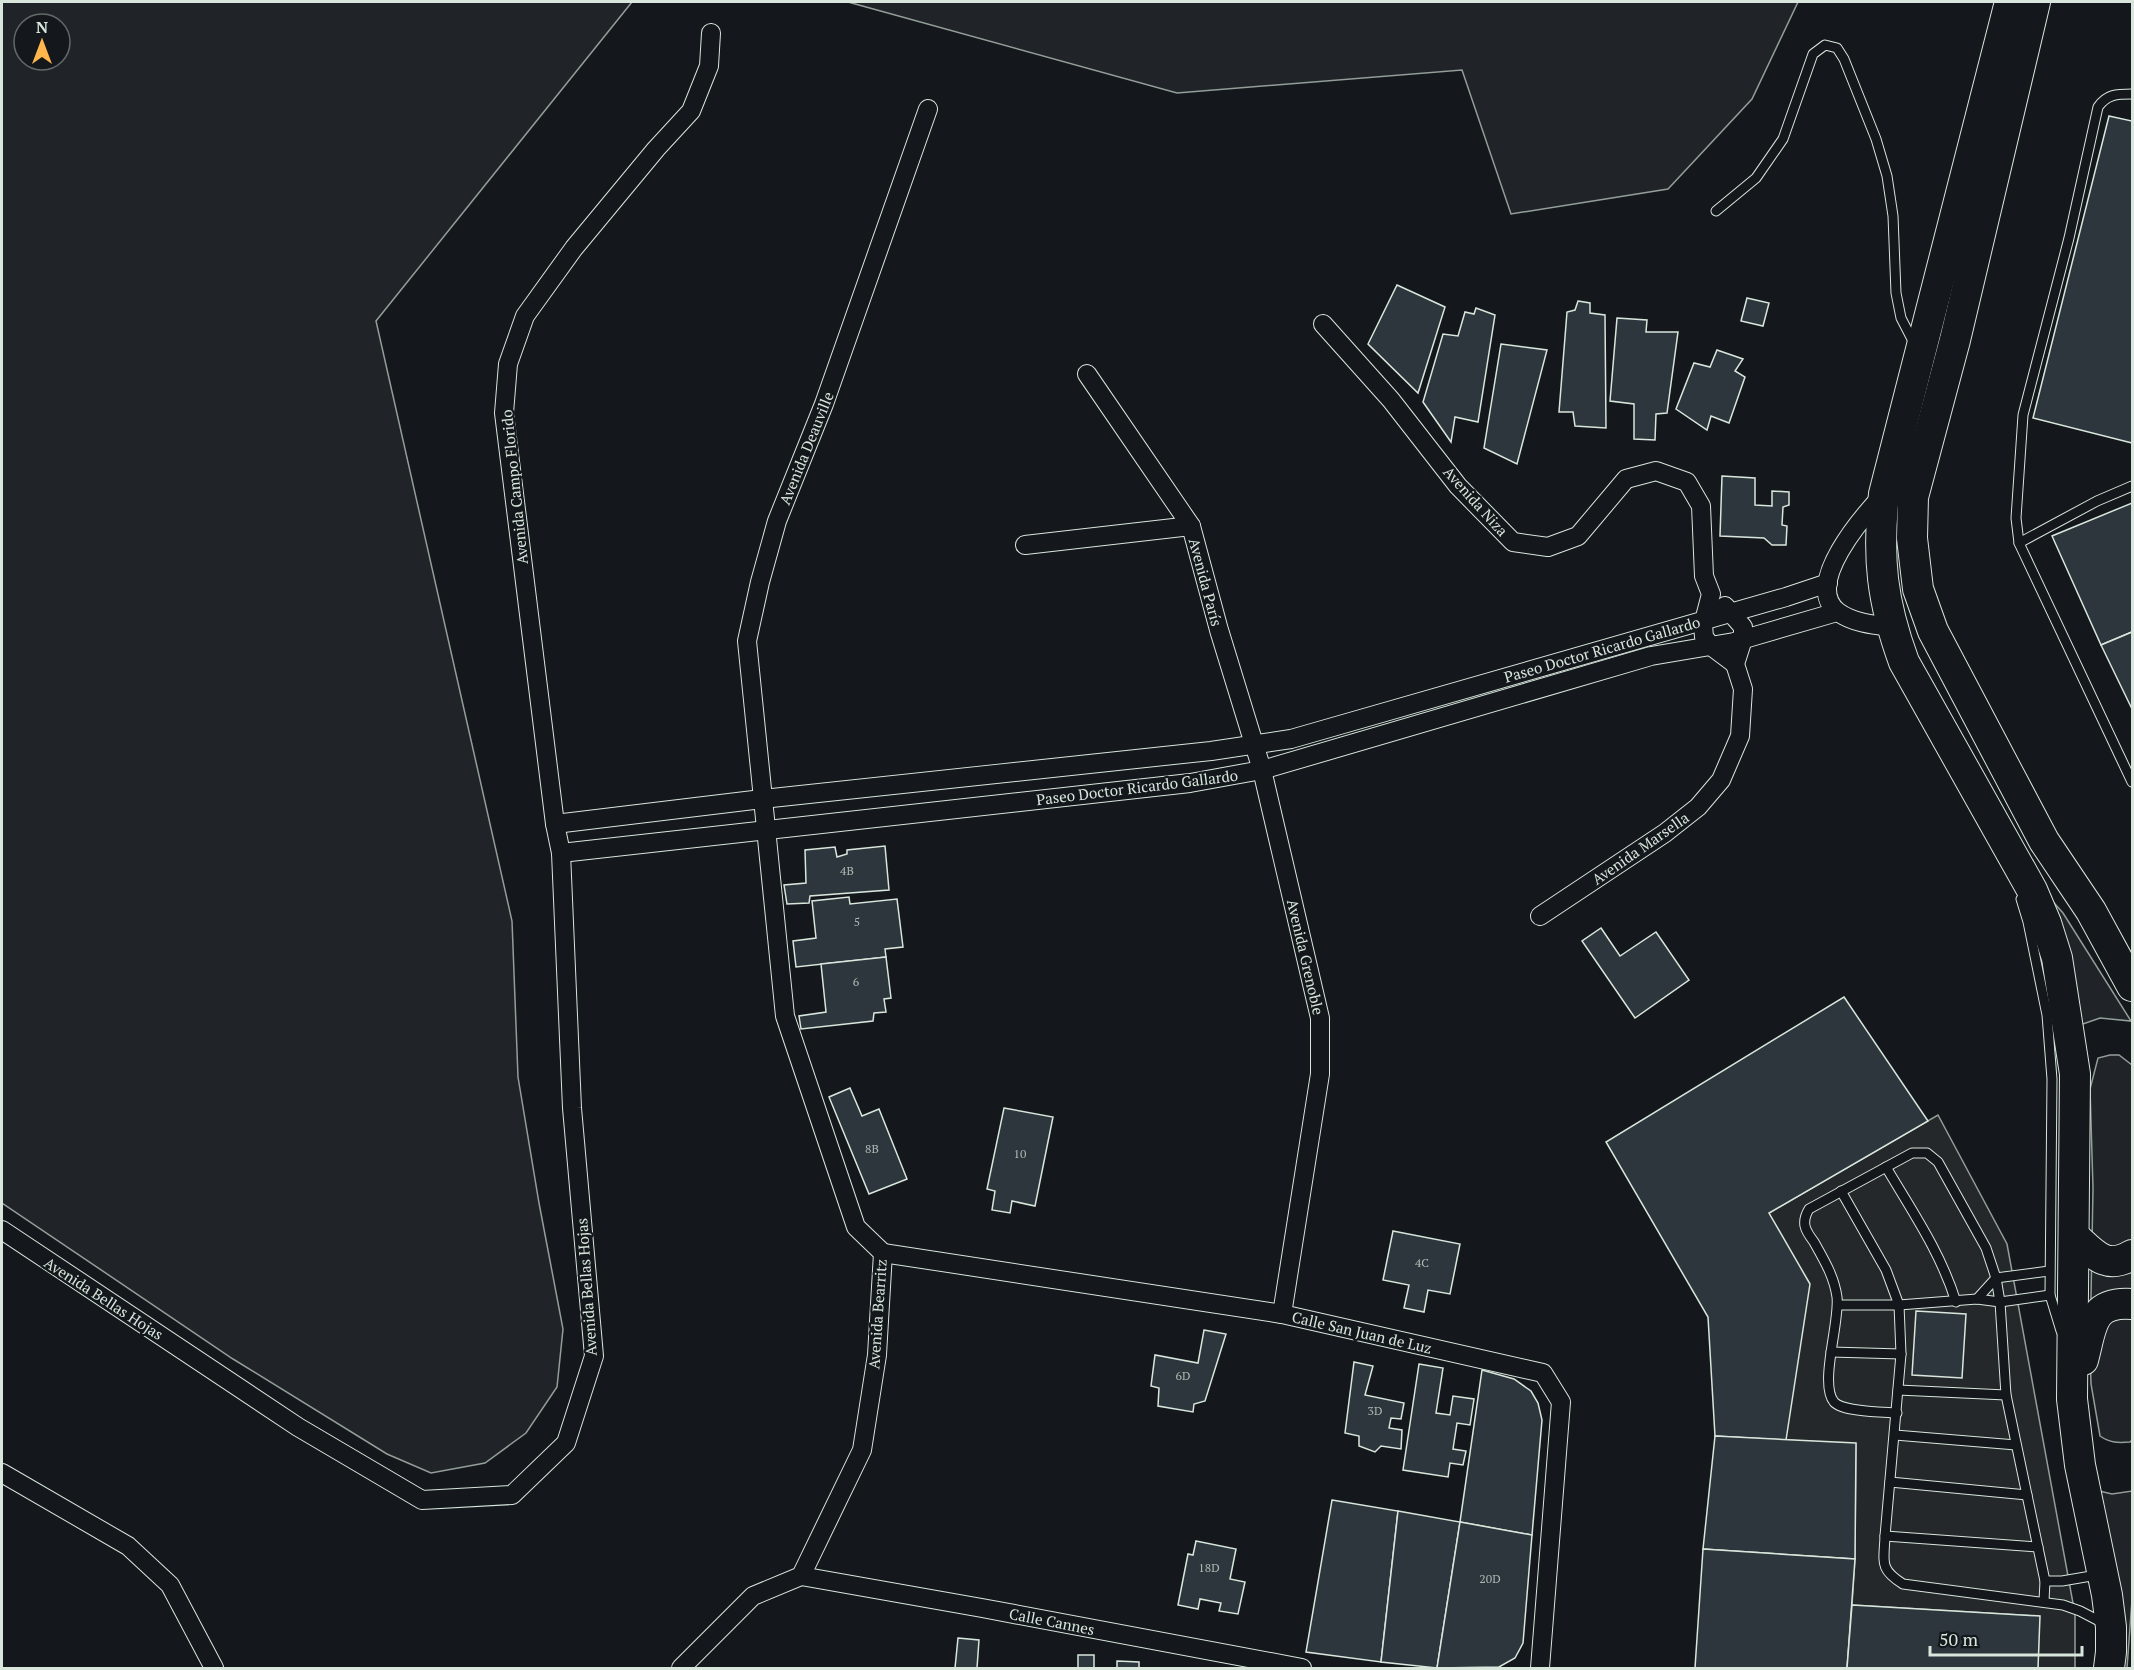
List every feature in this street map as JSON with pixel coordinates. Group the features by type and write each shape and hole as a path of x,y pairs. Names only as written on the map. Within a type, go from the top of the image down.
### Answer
{"highway":[{"path":"2010,2 1884,494 1880,559 1892,627 1904,662 2002,834 2040,907 2056,958 2075,1074 2072,1396 2080,1465 2103,1574 2111,1627 2109,1668"},
{"path":"2035,2 1955,340 1913,497 1912,538 1918,589 1933,631 2044,841 2091,911 2133,986"},
{"path":"2074,1236 2105,1261 2114,1262 2133,1255"},
{"path":"2072,1396 2094,1321 2099,1312 2111,1305 2133,1304"}],"street":[{"name":"Avenida Campo Florido","path":"555,824 504,413 508,364 525,316 560,267 656,149 691,111 709,66 711,33"},
{"name":"Avenida Deauville","path":"762,799 747,641 760,582 777,521 824,404 928,109"},
{"name":"Avenida Niza","path":"1323,324 1391,400 1458,486 1513,542 1548,547 1578,536 1626,479 1656,471 1687,482 1701,506 1704,576 1711,594 1703,631 1711,646"},
{"name":"Avenida París","path":"1087,374 1191,526 1219,630 1255,744"},
{"path":"1884,494 1864,515 1836,556 1828,583 1828,599 1837,612 1854,620 1892,627"},
{"path":"1024,545 1191,526"},
{"name":"Paseo Doctor Ricardo Gallardo","path":"555,824 762,799 1211,752 1291,739 1828,583"},
{"path":"1711,594 1732,612 1743,627 1743,639 1735,664 1711,646"},
{"name":"Paseo Doctor Ricardo Gallardo","path":"561,853 1190,783 1263,770 1650,656 1743,639 1837,612"},
{"name":"Avenida Marsella","path":"1540,916 1665,833 1698,807 1721,780 1740,736 1743,689 1735,664"},
{"name":"Avenida Grenoble","path":"1255,744 1320,1018 1320,1074 1282,1314"},
{"name":"Avenida Bearritz","path":"762,799 785,1016 856,1227 883,1253 877,1355 862,1450 801,1576"},
{"name":"Avenida Bellas Hojas","path":"2,1230 298,1427 422,1500 512,1495 566,1443 594,1356 572,1108 561,853 555,824"},
{"name":"Calle San Juan de Luz","path":"883,1253 1282,1314 1543,1373 1561,1402 1540,1668"},
{"path":"2,1473 128,1546 162,1577 170,1585 214,1668"},
{"path":"681,1668 753,1596 801,1576"},
{"name":"Calle Cannes","path":"801,1576 1302,1668"}],"lane":[{"path":"1716,211 1756,178 1783,139 1813,54 1825,45 1837,48 1844,59 1876,139 1884,167 1893,216 1896,294 1901,318 1921,355"},
{"path":"2131,776 2019,543 2016,518 2023,415 2069,238 2098,107 2104,99 2111,95 2133,94"},
{"path":"2019,543 2097,501 2133,486"},
{"path":"2002,834 2015,878"},
{"path":"2018,889 2028,922 2047,1015 2052,1079 2050,1295 2072,1364"},
{"path":"1897,1413 1842,1407 1834,1401 1828,1378 1838,1305 1835,1284 1805,1226 1806,1214 1809,1209 1912,1153 1927,1153 1938,1162 1986,1248 1996,1278 2000,1302 2006,1395 2045,1581 2044,1601"},
{"path":"1886,1167 1939,1257 1956,1302"},
{"path":"1841,1191 1886,1270 1899,1305 1901,1354 1885,1536 1884,1564 1888,1575 1903,1584 2044,1601 2080,1611 2111,1627"},
{"path":"1977,1299 1996,1278 2049,1271"},
{"path":"1838,1305 1899,1305 1977,1299 2000,1302 2050,1295"},
{"path":"1831,1352 1901,1354"},
{"path":"1898,1390 2006,1395"},
{"path":"1895,1435 2016,1445"},
{"path":"1890,1482 2027,1495"},
{"path":"1885,1536 2038,1547"},
{"path":"2045,1581 2062,1581 2103,1574"}],"shaded area":[{"path":"2,2 632,2 376,321 512,921 518,1077 563,1329 557,1387 526,1433 485,1463 431,1473 387,1454 233,1359 2,1203"},
{"path":"848,2 1798,2 1752,99 1668,189 1511,214 1462,70 1177,93"},
{"path":"2047,895 2063,913 2131,1021 2100,1018 2080,1025"},
{"path":"2119,1055 2132,1065 2132,1440 2130,1442 2111,1441 2100,1436 2091,1384 2093,1188 2090,1089 2098,1058"},
{"path":"1938,1115 2007,1244 2075,1614 2075,1668 2038,1668 2039,1616 1852,1605 1855,1559 1856,1444 1786,1440 1769,1213"},
{"path":"2095,1490 2112,1494 2132,1491 2132,1600 2127,1668 2122,1668"}],"building":[{"path":"2109,116 2132,121 2132,443 2033,418"},
{"path":"1397,285 1445,307 1418,393 1368,344"},
{"path":"1747,298 1769,303 1763,326 1741,321"},
{"path":"1578,301 1590,303 1590,313 1605,315 1606,428 1575,426 1573,412 1559,412 1567,312 1575,310"},
{"path":"1476,308 1495,315 1478,422 1455,417 1451,442 1423,402 1443,334 1458,336 1465,312 1474,314"},
{"path":"1617,318 1647,320 1646,332 1678,332 1667,413 1656,414 1655,440 1634,439 1634,404 1610,401"},
{"path":"1501,344 1547,350 1517,464 1484,448"},
{"path":"1717,350 1743,359 1735,371 1745,377 1729,423 1711,416 1707,430 1676,409 1694,363 1710,367"},
{"path":"1722,476 1755,478 1755,505 1772,506 1772,491 1789,492 1789,505 1783,507 1782,525 1787,526 1786,545 1772,545 1764,538 1720,536"},
{"path":"2132,503 2132,632 2101,645 2052,536"},
{"path":"2132,632 2132,709 2101,645"},
{"path":"885,846 889,890 810,896 809,903 787,904 784,885 806,883 805,850 835,847 837,857 847,854 847,850"},
{"path":"849,897 850,904 897,899 903,947 885,949 886,957 796,967 793,941 816,938 812,901"},
{"path":"1601,928 1620,956 1656,932 1689,980 1635,1018 1582,941"},
{"path":"886,957 891,998 884,999 886,1012 874,1013 873,1021 801,1029 799,1016 826,1012 821,964"},
{"path":"1844,997 1928,1121 1769,1213 1810,1284 1786,1440 1715,1436 1708,1317 1606,1142"},
{"path":"850,1088 862,1116 879,1109 907,1179 869,1194 829,1097"},
{"path":"1004,1108 1053,1117 1035,1206 1012,1201 1010,1213 992,1210 995,1191 987,1189"},
{"path":"1393,1231 1460,1244 1450,1294 1428,1290 1424,1312 1404,1308 1409,1285 1383,1280"},
{"path":"1916,1311 1966,1314 1962,1378 1912,1375"},
{"path":"1204,1330 1226,1334 1205,1401 1194,1404 1193,1412 1158,1406 1159,1388 1151,1386 1155,1355 1198,1363"},
{"path":"1354,1362 1373,1366 1365,1395 1404,1403 1401,1419 1391,1418 1389,1428 1402,1430 1401,1449 1381,1446 1375,1452 1359,1446 1359,1436 1345,1433"},
{"path":"1419,1364 1443,1368 1436,1413 1450,1415 1453,1396 1474,1399 1470,1425 1457,1423 1453,1449 1466,1451 1463,1465 1450,1463 1448,1477 1403,1470"},
{"path":"1482,1370 1514,1379 1531,1391 1538,1403 1542,1420 1532,1535 1460,1522"},
{"path":"1715,1436 1856,1443 1855,1559 1703,1549"},
{"path":"1332,1500 1398,1511 1381,1662 1306,1652"},
{"path":"1398,1511 1460,1522 1437,1668 1381,1662"},
{"path":"1460,1522 1532,1535 1523,1643 1515,1658 1499,1667 1437,1668"},
{"path":"1196,1541 1236,1549 1230,1579 1245,1582 1238,1614 1219,1611 1221,1603 1200,1599 1198,1609 1178,1605 1188,1554 1193,1555"},
{"path":"1703,1549 1855,1559 1847,1668 1695,1668"},
{"path":"1852,1605 2040,1616 2038,1668 1847,1668"},
{"path":"958,1638 979,1640 977,1668 955,1668"},
{"path":"1078,1655 1094,1655 1094,1668 1078,1668"},
{"path":"1117,1661 1139,1662 1139,1668 1117,1668"}]}
